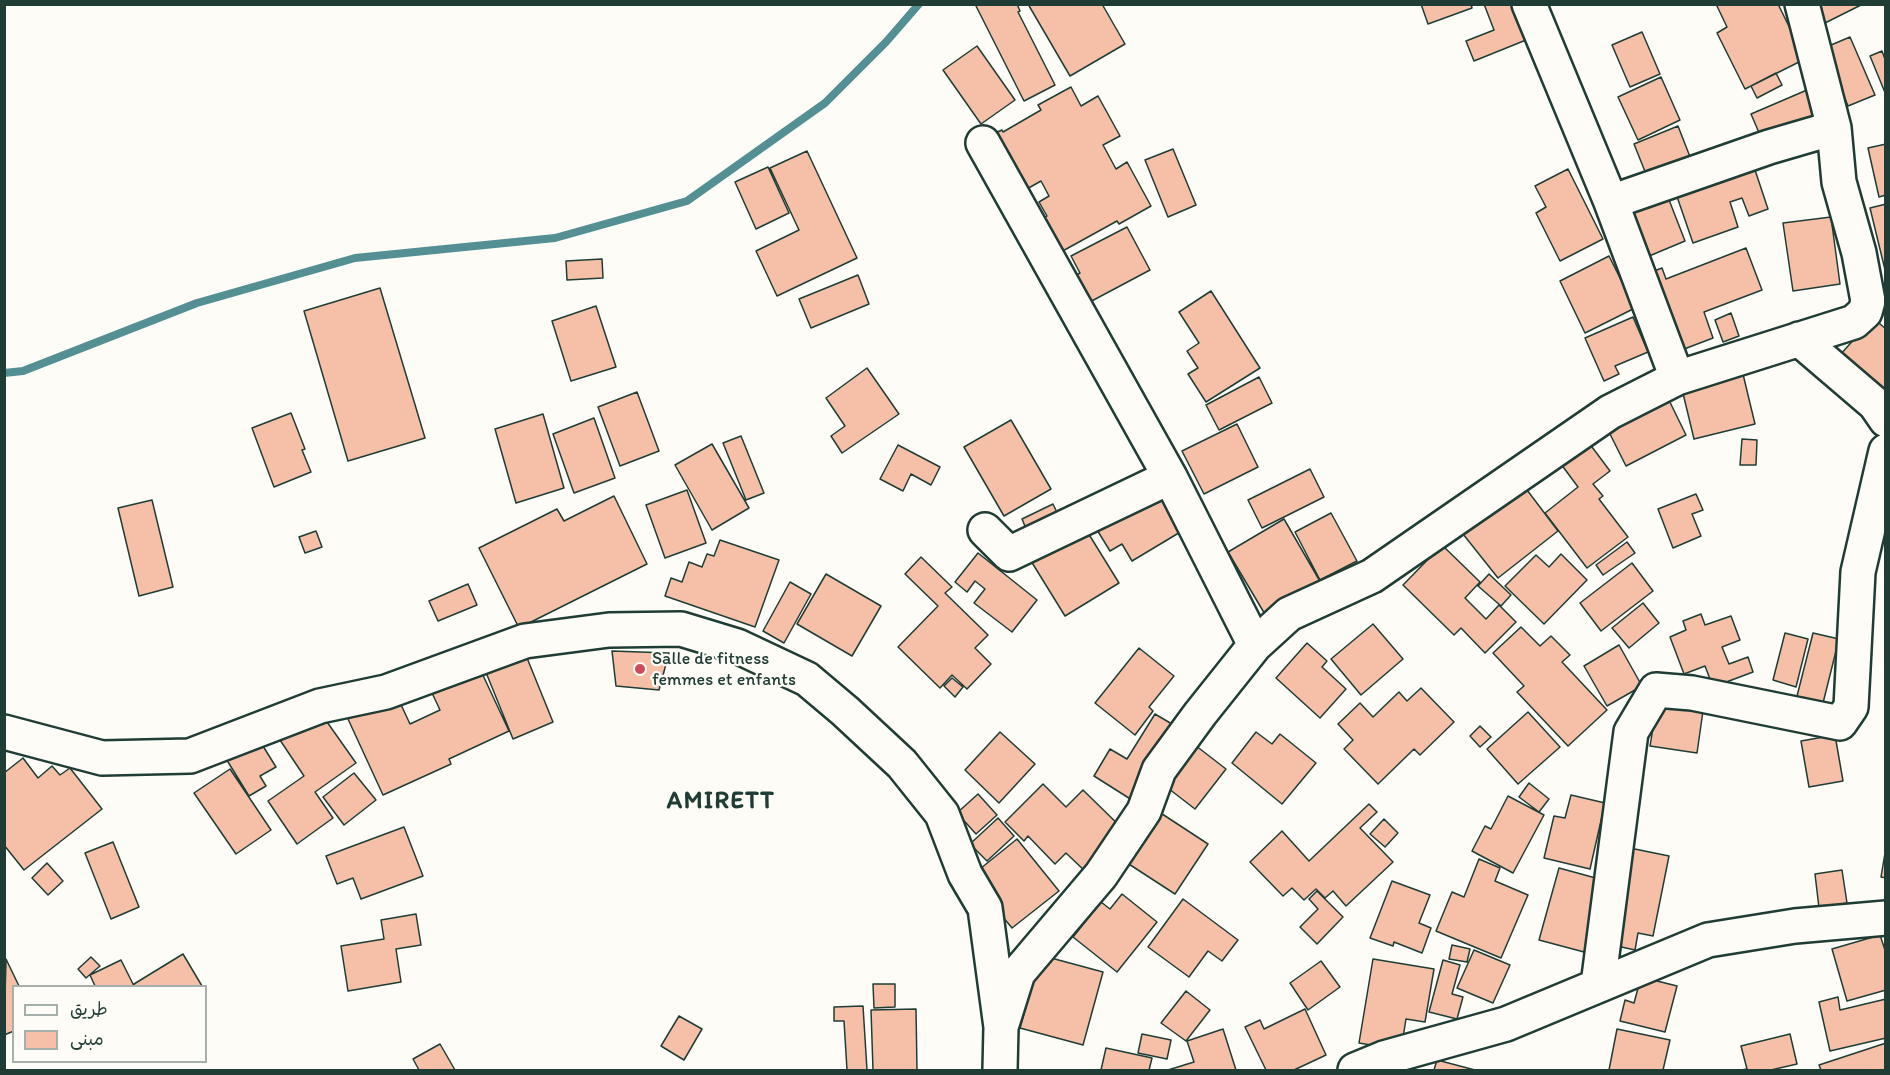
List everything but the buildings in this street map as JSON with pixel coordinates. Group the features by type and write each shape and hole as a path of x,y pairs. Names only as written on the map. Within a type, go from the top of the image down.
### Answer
{"street":[{"path":"1529,4 1611,202 1677,378"},
{"path":"1001,1027 1018,973 1101,875 1144,811 1159,770 1255,645 1289,614 1372,576 1610,412 1677,378 1854,322 1865,312 1868,301 1859,253 1839,182 1834,128 1802,4"},
{"path":"1611,202 1769,147 1834,128"},
{"path":"983,143 1170,477 1255,645"},
{"path":"1799,339 1875,405 1886,420"},
{"path":"1598,985 1631,732 1656,690 1692,693 1840,723 1851,707 1858,572 1886,451"},
{"path":"985,530 1009,554 1170,477"},
{"path":"4,732 102,758 190,756 320,706 386,692 525,641 609,630 681,629 737,646 807,679 902,764 942,814 965,874 985,908 1001,1027 1000,1071"},
{"path":"1355,1071 1384,1058 1506,1024 1708,940 1795,927 1886,918"}],"waterway":[{"path":"4,373 23,371 197,303 355,258 555,238 687,201 825,103 886,42 919,4"}],"place":[{"name":"Salle de fitness femmes et enfants","path":"640,669"}],"district":[{"name":"AMIRETT","path":"721,802"}]}
